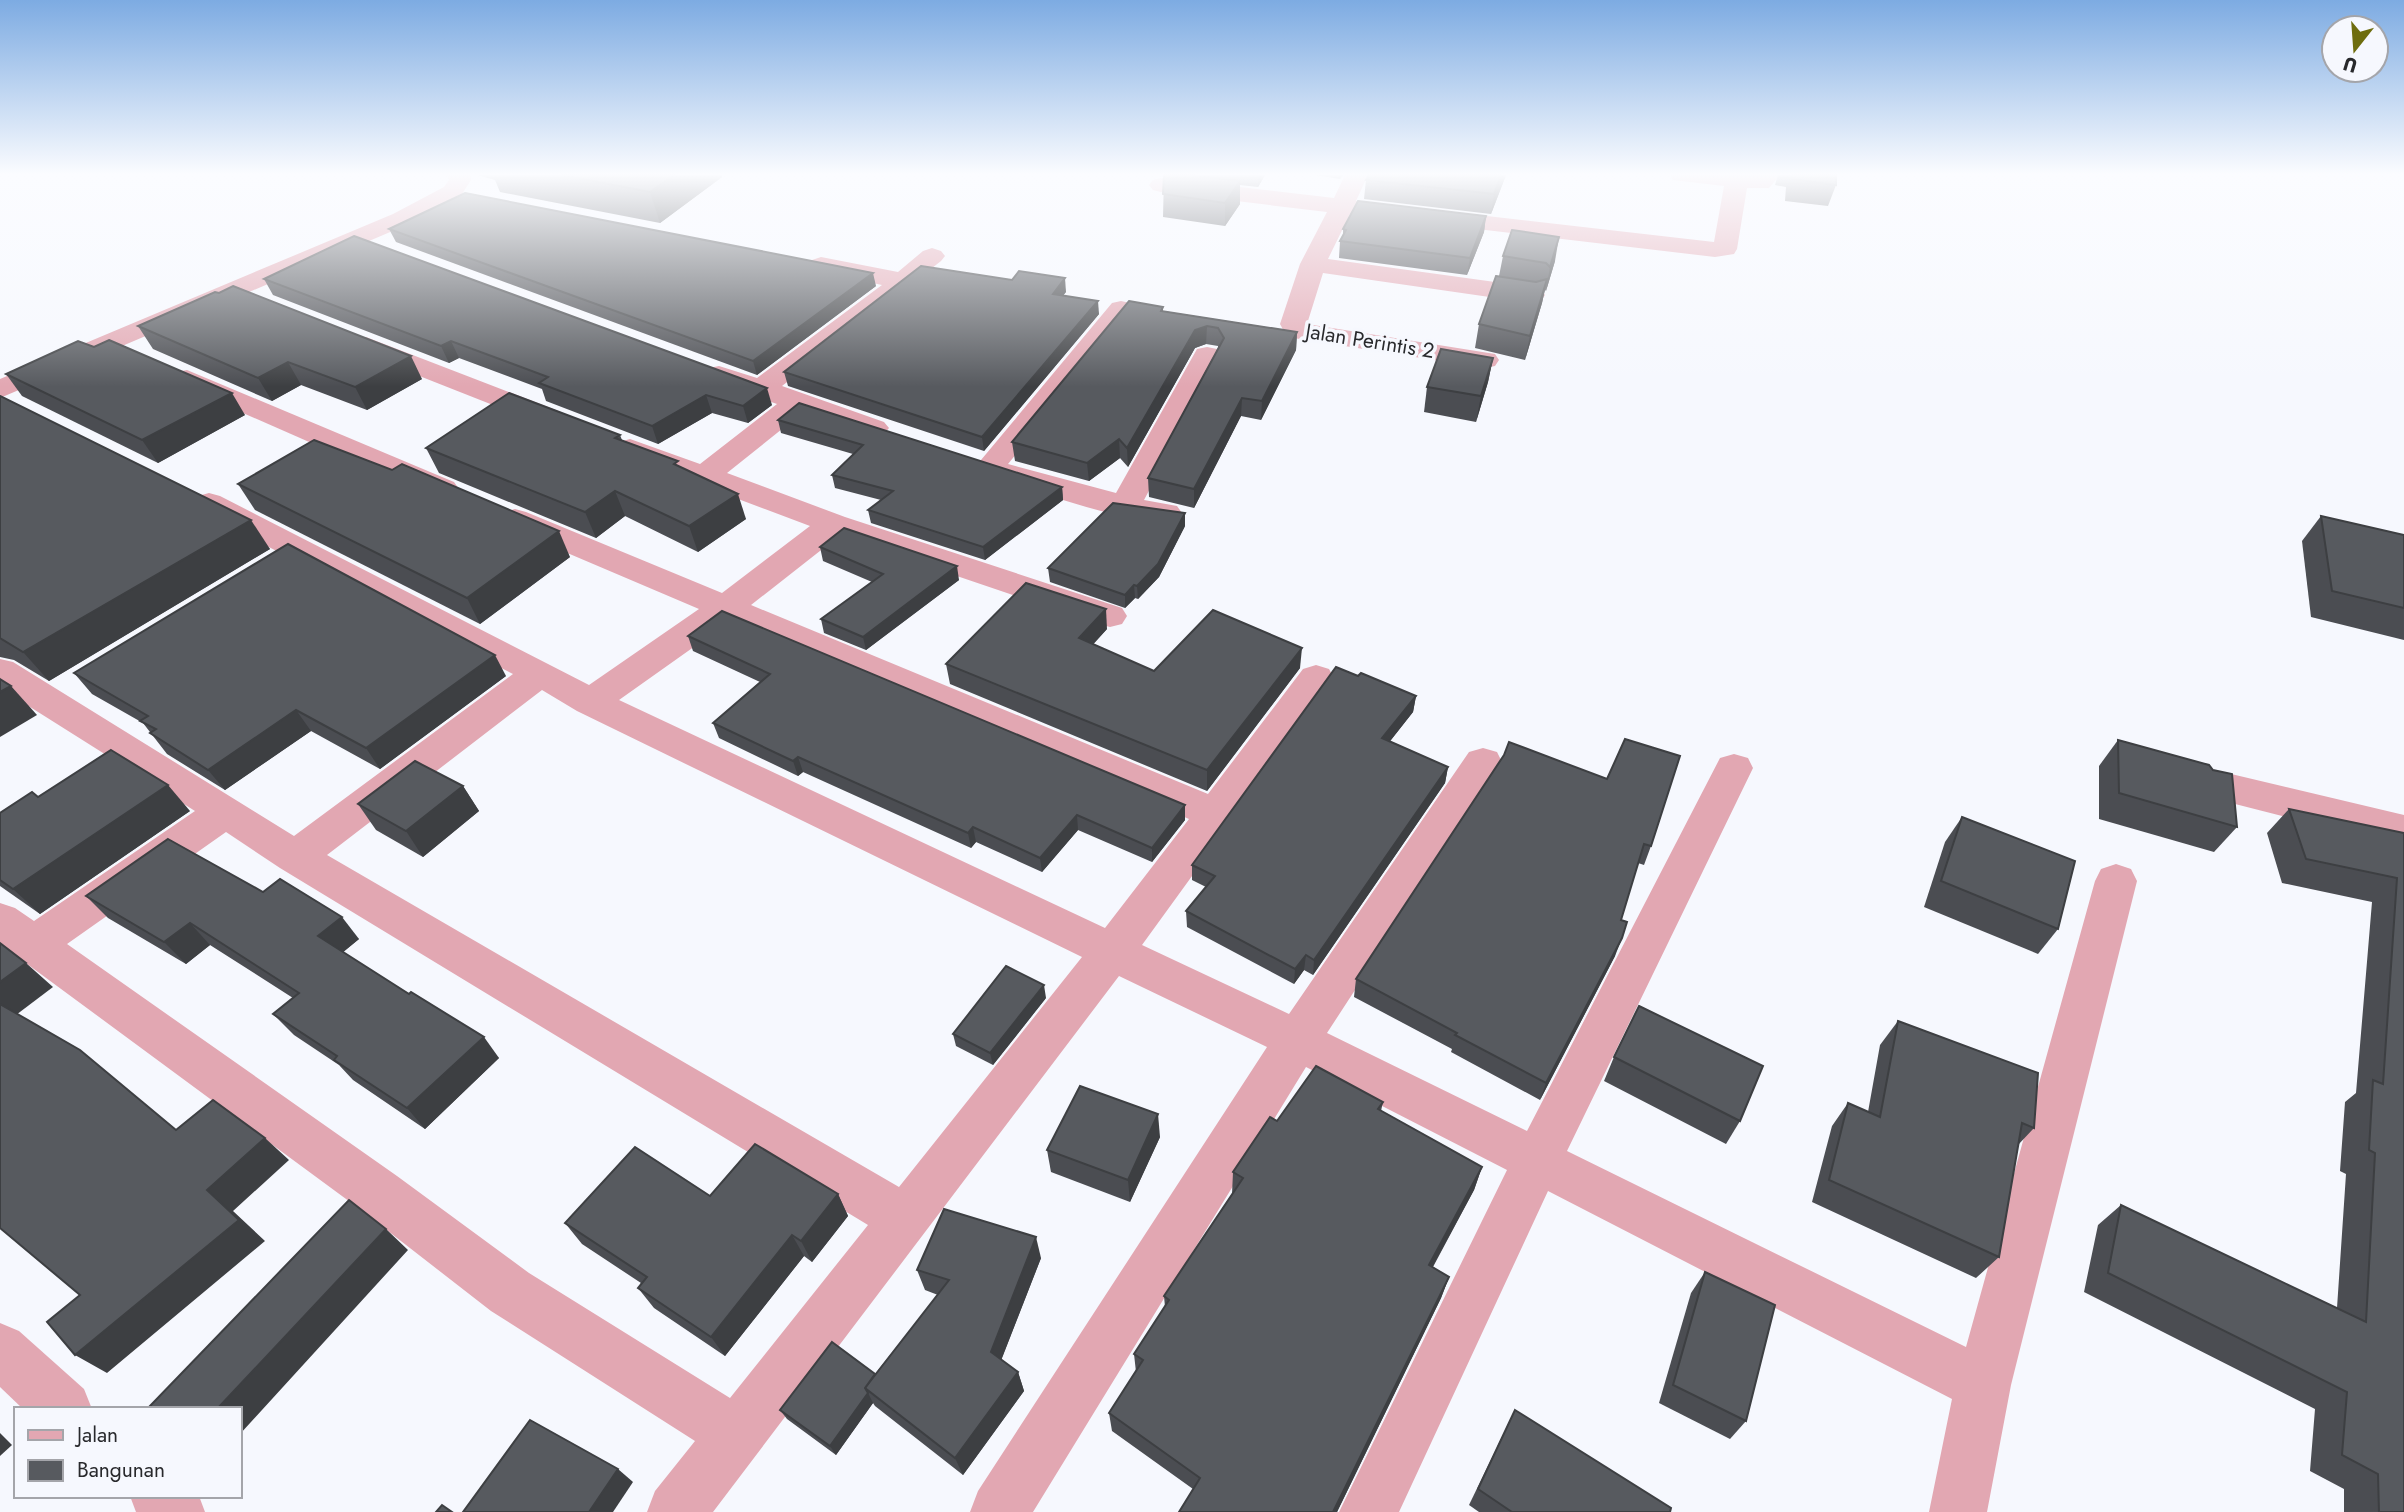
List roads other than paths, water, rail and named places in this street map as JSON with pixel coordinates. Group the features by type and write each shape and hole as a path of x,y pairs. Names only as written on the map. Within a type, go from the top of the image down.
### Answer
{"street":[{"path":"8,400 107,342 234,292 341,246"},
{"path":"373,246 395,254"},
{"name":"Jalan Perintis 2","path":"1323,246 1313,264 1293,324 1297,331 1485,360"},
{"path":"1677,246 1715,250 1725,246"},
{"path":"761,389 932,256"},
{"path":"793,260 903,281"},
{"path":"1313,264 1532,295"},
{"path":"234,292 265,304"},
{"path":"1121,309 979,462 1125,506 1180,515"},
{"path":"336,332 591,433 834,524 1110,616"},
{"path":"107,342 476,503 1216,814"},
{"path":"1125,506 1207,355"},
{"path":"696,365 896,435"},
{"path":"704,476 797,402"},
{"path":"175,486 300,548 540,673 590,702 1297,1040 1983,1385"},
{"path":"590,702 725,608 834,524"},
{"path":"264,570 300,548"},
{"path":"0,671 62,693 295,857 904,1218"},
{"path":"295,857 540,673"},
{"path":"676,1512 1113,951 1316,678"},
{"path":"999,1512 1297,1040 1483,762"},
{"path":"1368,1512 1537,1161 1734,768"},
{"path":"2206,783 2404,831"},
{"path":"226,811 16,932 357,1177 510,1292 737,1435"},
{"path":"1958,1512 1983,1385 2116,881"},
{"path":"0,1350 62,1407"},
{"path":"161,1498 176,1512"}]}
